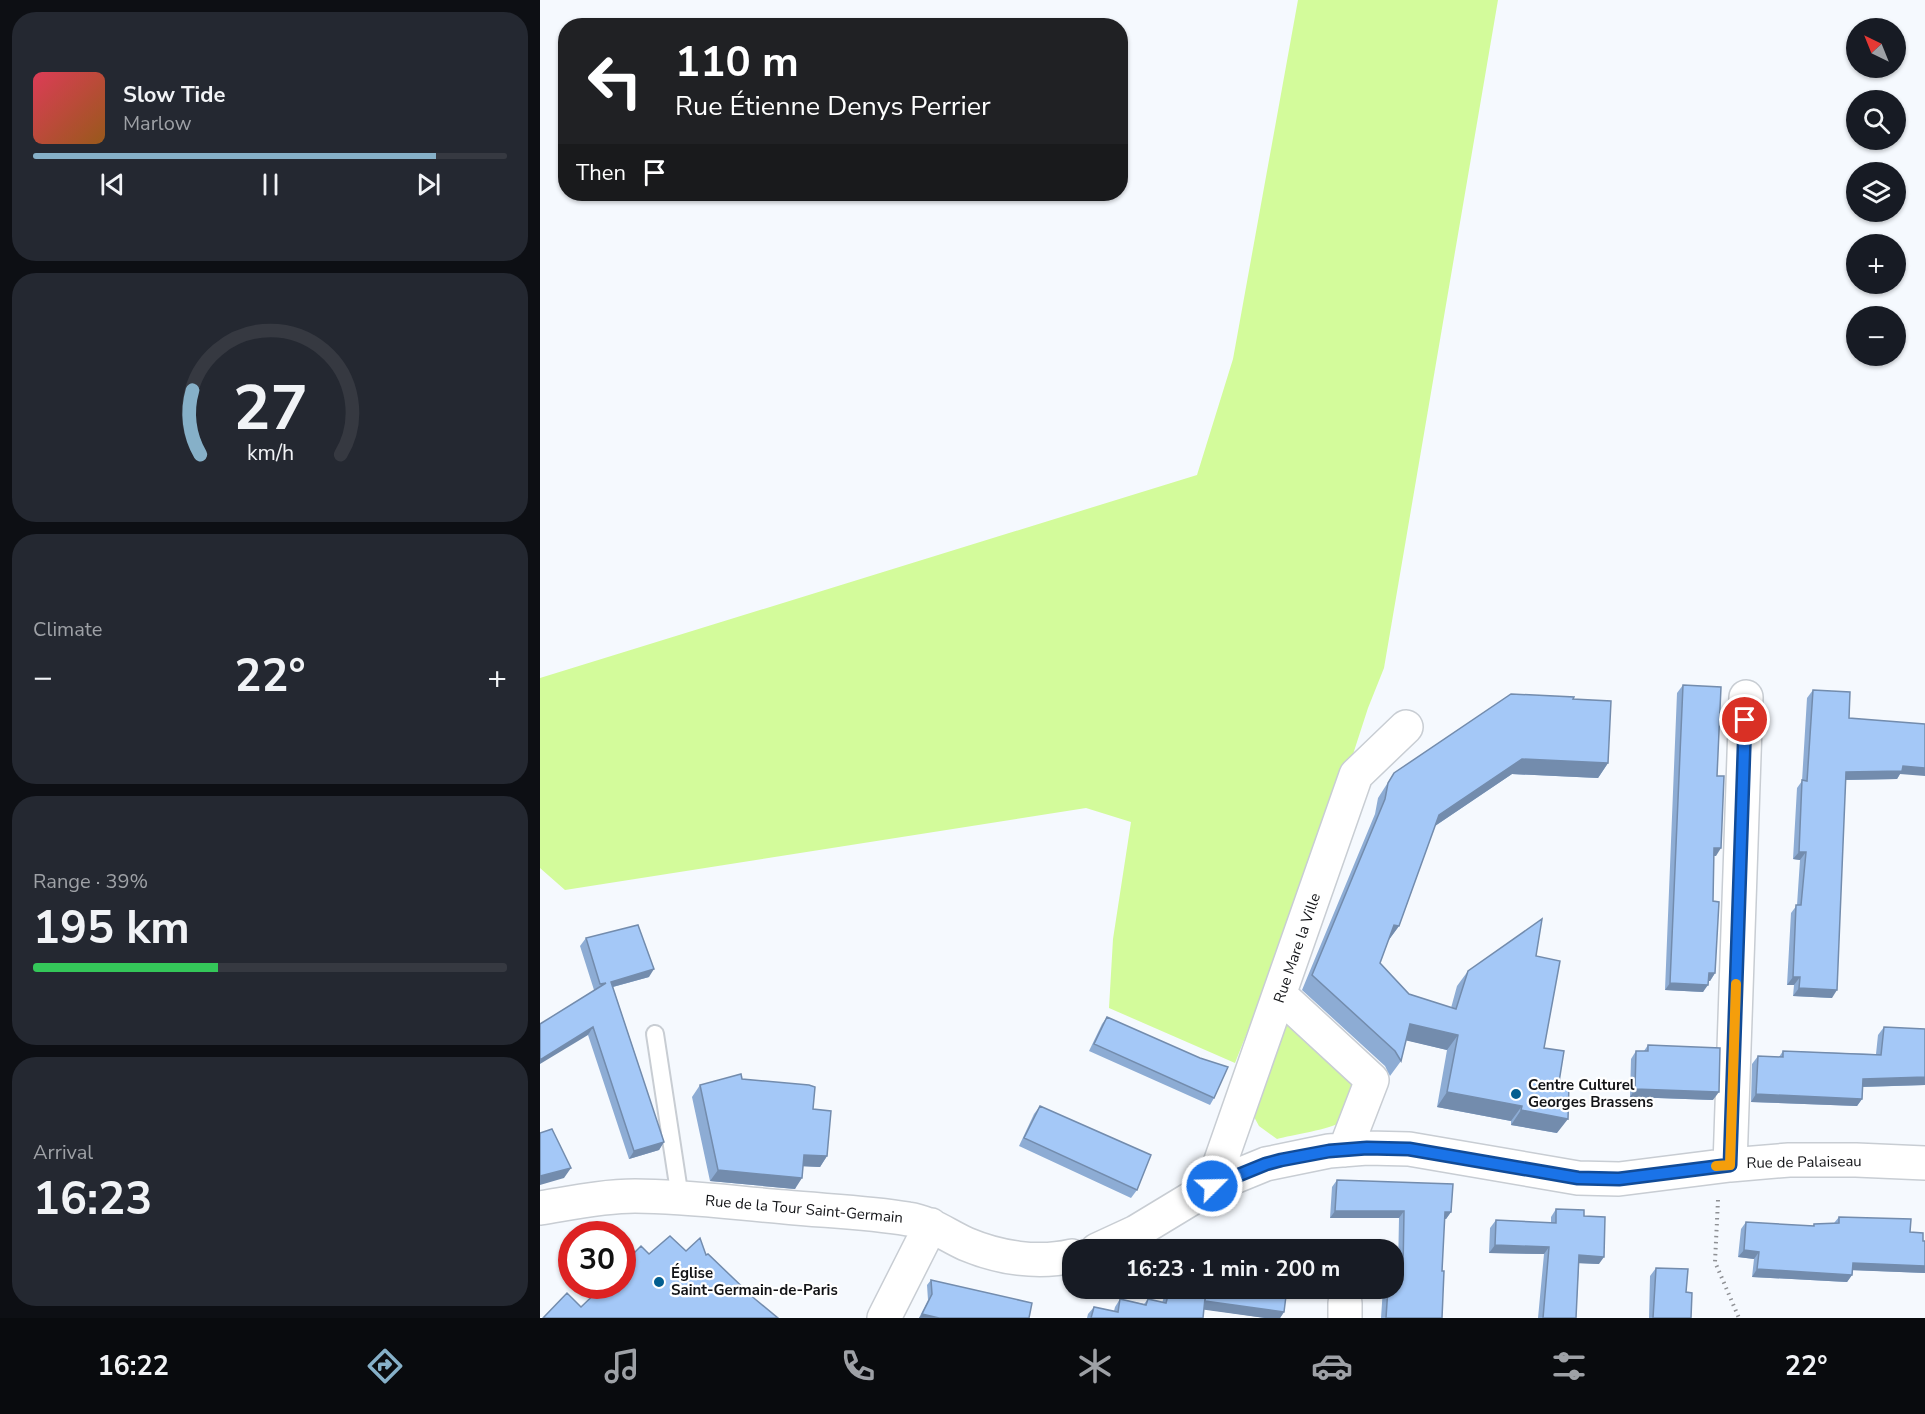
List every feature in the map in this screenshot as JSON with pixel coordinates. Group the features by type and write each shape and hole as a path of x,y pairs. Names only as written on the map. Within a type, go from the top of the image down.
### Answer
{"street":[{"path":"1716,1166 1746,697"},
{"name":"Rue Mare la Ville","path":"1212,1186 1356,775 1406,727"},
{"path":"1280,995 1372,1080 1345,1150"},
{"name":"Rue de Palaiseau","path":"1121,1239 1212,1186 1266,1164 1345,1150 1409,1149 1578,1178 1619,1179 1716,1166 1800,1160 1925,1163"},
{"name":"Rue de la Tour Saint-Germain","path":"540,1208 587,1200 634,1196 887,1216 931,1225"},
{"path":"884,1318 931,1225 966,1244 999,1255 1029,1260 1062,1258"}],"lane":[{"path":"655,1034 680,1198"}],"path":[{"path":"1716,1166 1719,1189 1715,1262 1739,1318"}],"green space":[{"path":"1298,0 1498,0 1384,668 1368,708 1333,816 1235,1063 1109,1008 1113,939 1131,822 1086,808 565,890 540,868 540,678 1197,475 1233,359"},
{"path":"1288,1019 1356,1075 1341,1122 1277,1139 1259,1126 1253,1115"}],"building":[{"path":"1683,685 1721,687 1717,776 1724,776 1721,848 1714,848 1713,901 1719,902 1715,973 1709,973 1708,985 1670,983"},
{"path":"1813,690 1850,692 1849,718 1925,724 1925,768 1903,766 1902,771 1846,772 1837,990 1799,988 1800,977 1793,977 1796,905 1801,905 1806,852 1799,852 1802,780 1807,781"},
{"path":"1511,694 1611,701 1608,763 1522,759 1439,815 1399,926 1394,925 1380,963 1409,994 1456,1009 1468,971 1542,919 1536,956 1560,961 1544,1048 1564,1051 1559,1082 1569,1084 1568,1119 1521,1110 1522,1106 1447,1092 1458,1035 1410,1024 1401,1061 1395,1051 1312,975 1394,773"},
{"path":"638,925 654,969 611,982 664,1142 634,1151 593,1027 540,1060 540,1024 606,983 600,984 586,938"},
{"path":"1107,1017 1200,1058 1228,1067 1214,1098 1094,1044"},
{"path":"1884,1027 1925,1029 1925,1077 1863,1079 1862,1099 1756,1094 1758,1056 1783,1057 1783,1051 1881,1055"},
{"path":"1648,1045 1720,1048 1719,1092 1635,1089 1636,1051 1648,1051"},
{"path":"741,1074 742,1079 815,1087 813,1109 831,1111 827,1156 804,1155 802,1178 718,1170 700,1085"},
{"path":"1040,1106 1151,1155 1137,1190 1024,1138"},
{"path":"552,1129 571,1168 540,1176 540,1133"},
{"path":"1337,1180 1453,1184 1451,1212 1445,1212 1442,1318 1386,1318 1387,1299 1404,1299 1404,1211 1335,1211"},
{"path":"1556,1209 1584,1210 1584,1216 1605,1217 1604,1257 1579,1255 1576,1318 1543,1318 1549,1247 1495,1245 1496,1220 1556,1223"},
{"path":"1839,1217 1911,1219 1910,1232 1923,1233 1925,1266 1853,1263 1852,1275 1757,1269 1759,1252 1744,1250 1746,1222 1814,1226 1814,1224 1839,1223"},
{"path":"670,1236 686,1251 700,1238 706,1255 708,1254 778,1318 543,1318 561,1299 573,1299 581,1307 589,1299 636,1299 636,1251 641,1246 649,1254"},
{"path":"1656,1268 1688,1269 1686,1292 1692,1293 1691,1318 1653,1318"},
{"path":"931,1280 1032,1303 1029,1318 939,1318 922,1314 932,1294"},
{"path":"1120,1299 1146,1305 1148,1299 1166,1303 1167,1299 1205,1299 1203,1318 1091,1318 1094,1307 1118,1312"},
{"path":"1205,1299 1286,1299 1284,1312 1205,1301"}],"slow traffic":[{"path":"1716,1166 1730,1165 1736,984"}],"place":[{"name":"Centre Culturel Georges Brassens","path":"1516,1094"},
{"name":"Église Saint-Germain-de-Paris","path":"659,1282"}],"route":[{"path":"1212,1186 1281,1160 1329,1151 1367,1148 1409,1149 1578,1178 1619,1179 1730,1165 1745,720"}]}
